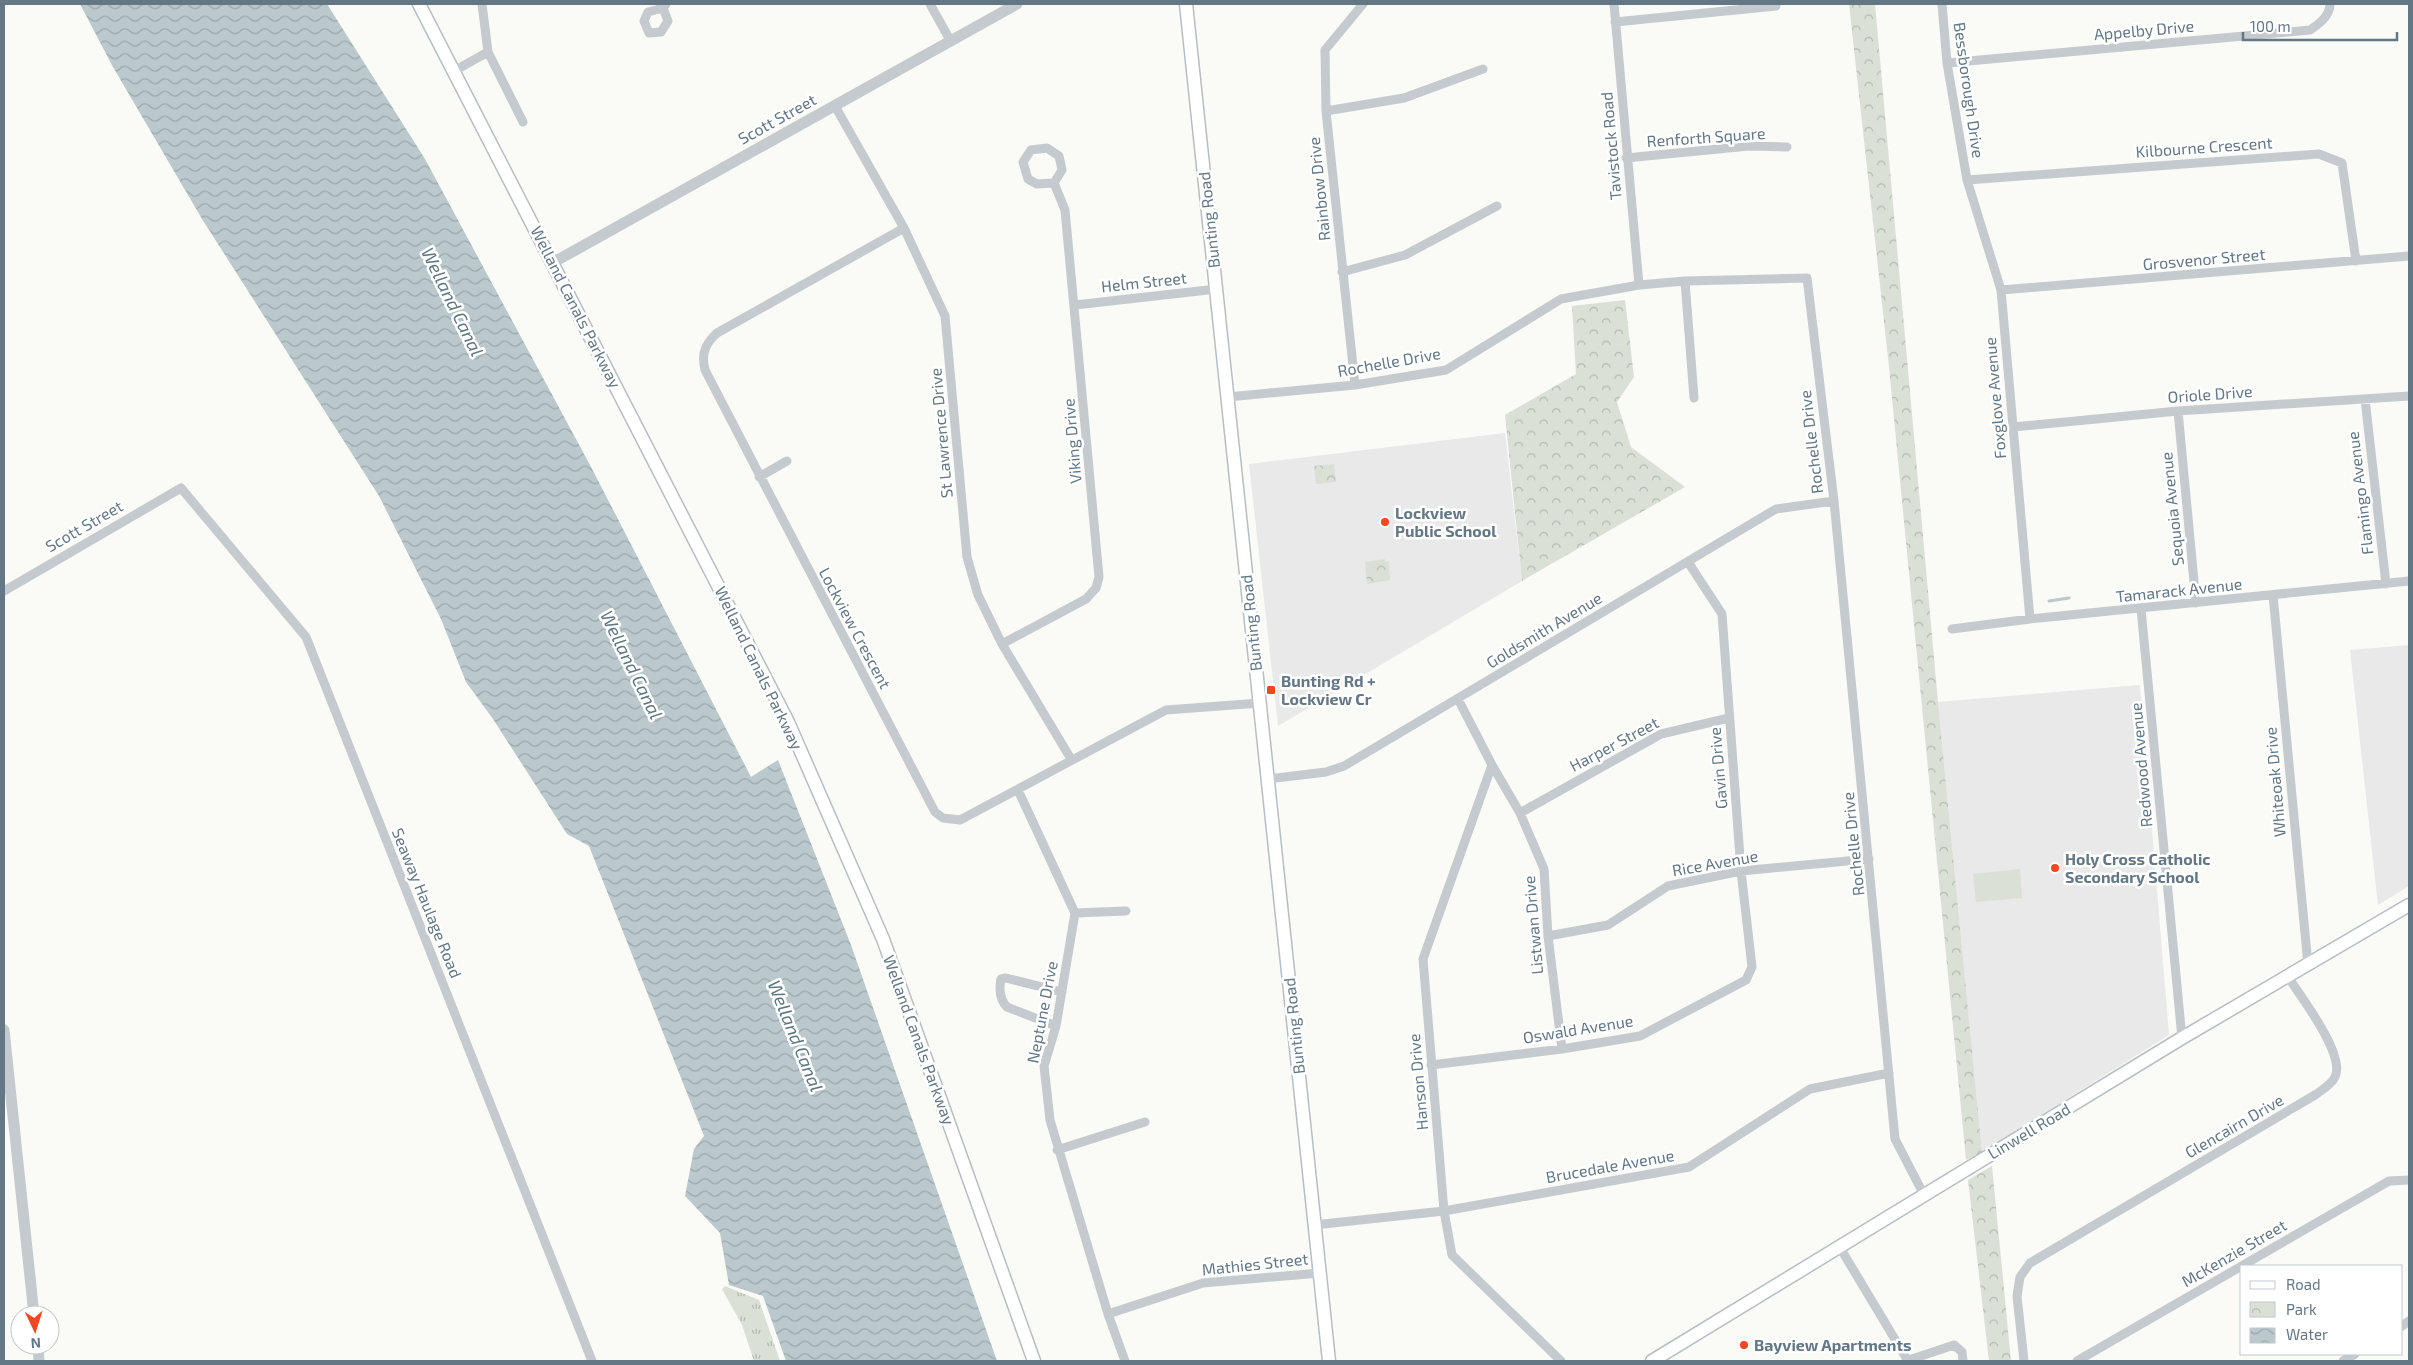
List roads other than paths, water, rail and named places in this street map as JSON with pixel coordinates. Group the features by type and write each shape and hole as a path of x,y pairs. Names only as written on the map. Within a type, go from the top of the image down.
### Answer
{"main road":[{"name":"Welland Canals Parkway","path":"419,4 554,262 788,722 883,939 1034,1361"},
{"name":"Bunting Road","path":"1186,4 1328,1361"},
{"name":"Linwell Road","path":"1661,1359 1924,1194 2409,904"}],"street":[{"path":"482,4 488,52 523,122"},
{"path":"930,4 950,40"},
{"name":"Scott Street","path":"554,262 1017,4"},
{"name":"Rainbow Drive","path":"1355,385 1326,111 1325,50 1363,4"},
{"name":"Tavistock Road","path":"1614,4 1626,158 1639,285"},
{"name":"Bessborough Drive","path":"1942,4 1948,63 1967,180"},
{"name":"Appelby Drive","path":"1948,63 2310,30 2322,22 2330,4"},
{"path":"1615,22 1776,6"},
{"path":"454,71 488,52"},
{"path":"1326,111 1404,98 1482,69"},
{"name":"St Lawrence Drive","path":"835,106 904,228 945,316 967,557 978,595 1002,644 1071,759"},
{"name":"Renforth Square","path":"1626,158 1749,146 1787,147"},
{"path":"1047,148 1058,156 1062,170 1054,183 1037,184 1028,179 1023,162 1031,150 1047,148"},
{"name":"Kilbourne Crescent","path":"1967,180 2319,154 2342,163 2356,261"},
{"name":"Foxglove Avenue","path":"1967,180 2002,290 2030,619"},
{"name":"Viking Drive","path":"1002,644 1086,599 1096,588 1099,577 1066,210 1054,183"},
{"path":"1342,272 1406,255 1497,206"},
{"name":"Lockview Crescent","path":"904,228 717,333 706,342 703,361 705,370 759,477 935,812 943,818 960,820 1018,790 1071,759 1166,710 1260,703"},
{"name":"Grosvenor Street","path":"2002,290 2409,256"},
{"name":"Rochelle Drive","path":"1228,397 1355,385 1446,370 1561,300 1639,285 1685,281 1807,278 1834,501 1895,1139 1924,1194"},
{"path":"1685,281 1694,398"},
{"name":"Helm Street","path":"1075,305 1217,288"},
{"name":"Oriole Drive","path":"2013,427 2178,411 2409,396"},
{"name":"Flamingo Avenue","path":"2365,399 2386,584"},
{"name":"Sequoia Avenue","path":"2178,411 2196,604"},
{"path":"759,477 787,461"},
{"name":"Scott Street","path":"4,591 181,488"},
{"name":"Seaway Haulage Road","path":"181,488 306,637 592,1361"},
{"name":"Goldsmith Avenue","path":"1268,779 1326,772 1344,766 1776,509 1834,501"},
{"name":"Gavin Drive","path":"1688,562 1722,614 1741,871 1752,968 1746,980"},
{"name":"Tamarack Avenue","path":"1952,629 2030,619 2196,604 2409,581"},
{"name":"Whiteoak Drive","path":"2273,595 2308,965"},
{"name":"Redwood Avenue","path":"2141,609 2182,1038"},
{"name":"Listwan Drive","path":"1458,699 1492,765 1520,813 1544,869 1548,936 1562,1049"},
{"name":"Harper Street","path":"1520,813 1661,734 1729,718"},
{"name":"Hanson Drive","path":"1492,765 1423,959 1444,1211 1452,1255 1561,1361"},
{"path":"1018,790 1075,913 1126,911"},
{"name":"Rice Avenue","path":"1548,936 1608,925 1668,886 1741,871 1869,859"},
{"name":"Neptune Drive","path":"1075,913 1056,1026 1044,1066 1050,1120 1057,1150 1108,1314 1125,1361"},
{"name":"Glencairn Drive","path":"2024,1361 2016,1296 2020,1277 2030,1263 2316,1095 2335,1079 2337,1071 2335,1051 2288,977"},
{"path":"1056,1026 1007,1007 1002,1002 1001,979 1006,978 1062,992"},
{"name":"Oswald Avenue","path":"1431,1064 1562,1049 1640,1036 1746,980"},
{"path":"4,1030 33,1305"},
{"name":"Brucedale Avenue","path":"1314,1225 1444,1211 1689,1167 1810,1089 1889,1073"},
{"path":"1057,1150 1145,1122"},
{"name":"McKenzie Street","path":"2243,1265 2389,1181 2409,1180"},
{"path":"1839,1246 1907,1361 1954,1345 1962,1352 1964,1361"},
{"name":"McKenzie Street","path":"2077,1361 2240,1267"},
{"name":"Mathies Street","path":"1108,1314 1204,1283 1320,1272"}],"water":[{"name":"Welland Canal","path":"80,4 327,4 425,159 590,465 751,777 778,760 851,945 997,1361 786,1361 763,1296 729,1285 720,1233 685,1196 694,1149 704,1136 589,846 567,834 493,719 466,682 441,619 379,496 202,219 113,67"}],"waterway":[{"path":"2049,601 2069,598"}],"place":[{"name":"Lockview Public School","path":"1385,522"},
{"name":"Bunting Rd + Lockview Cr","path":"1271,690"},
{"name":"Holy Cross Catholic Secondary School","path":"2055,868"},
{"name":"Bayview Apartments","path":"1744,1345"}]}
